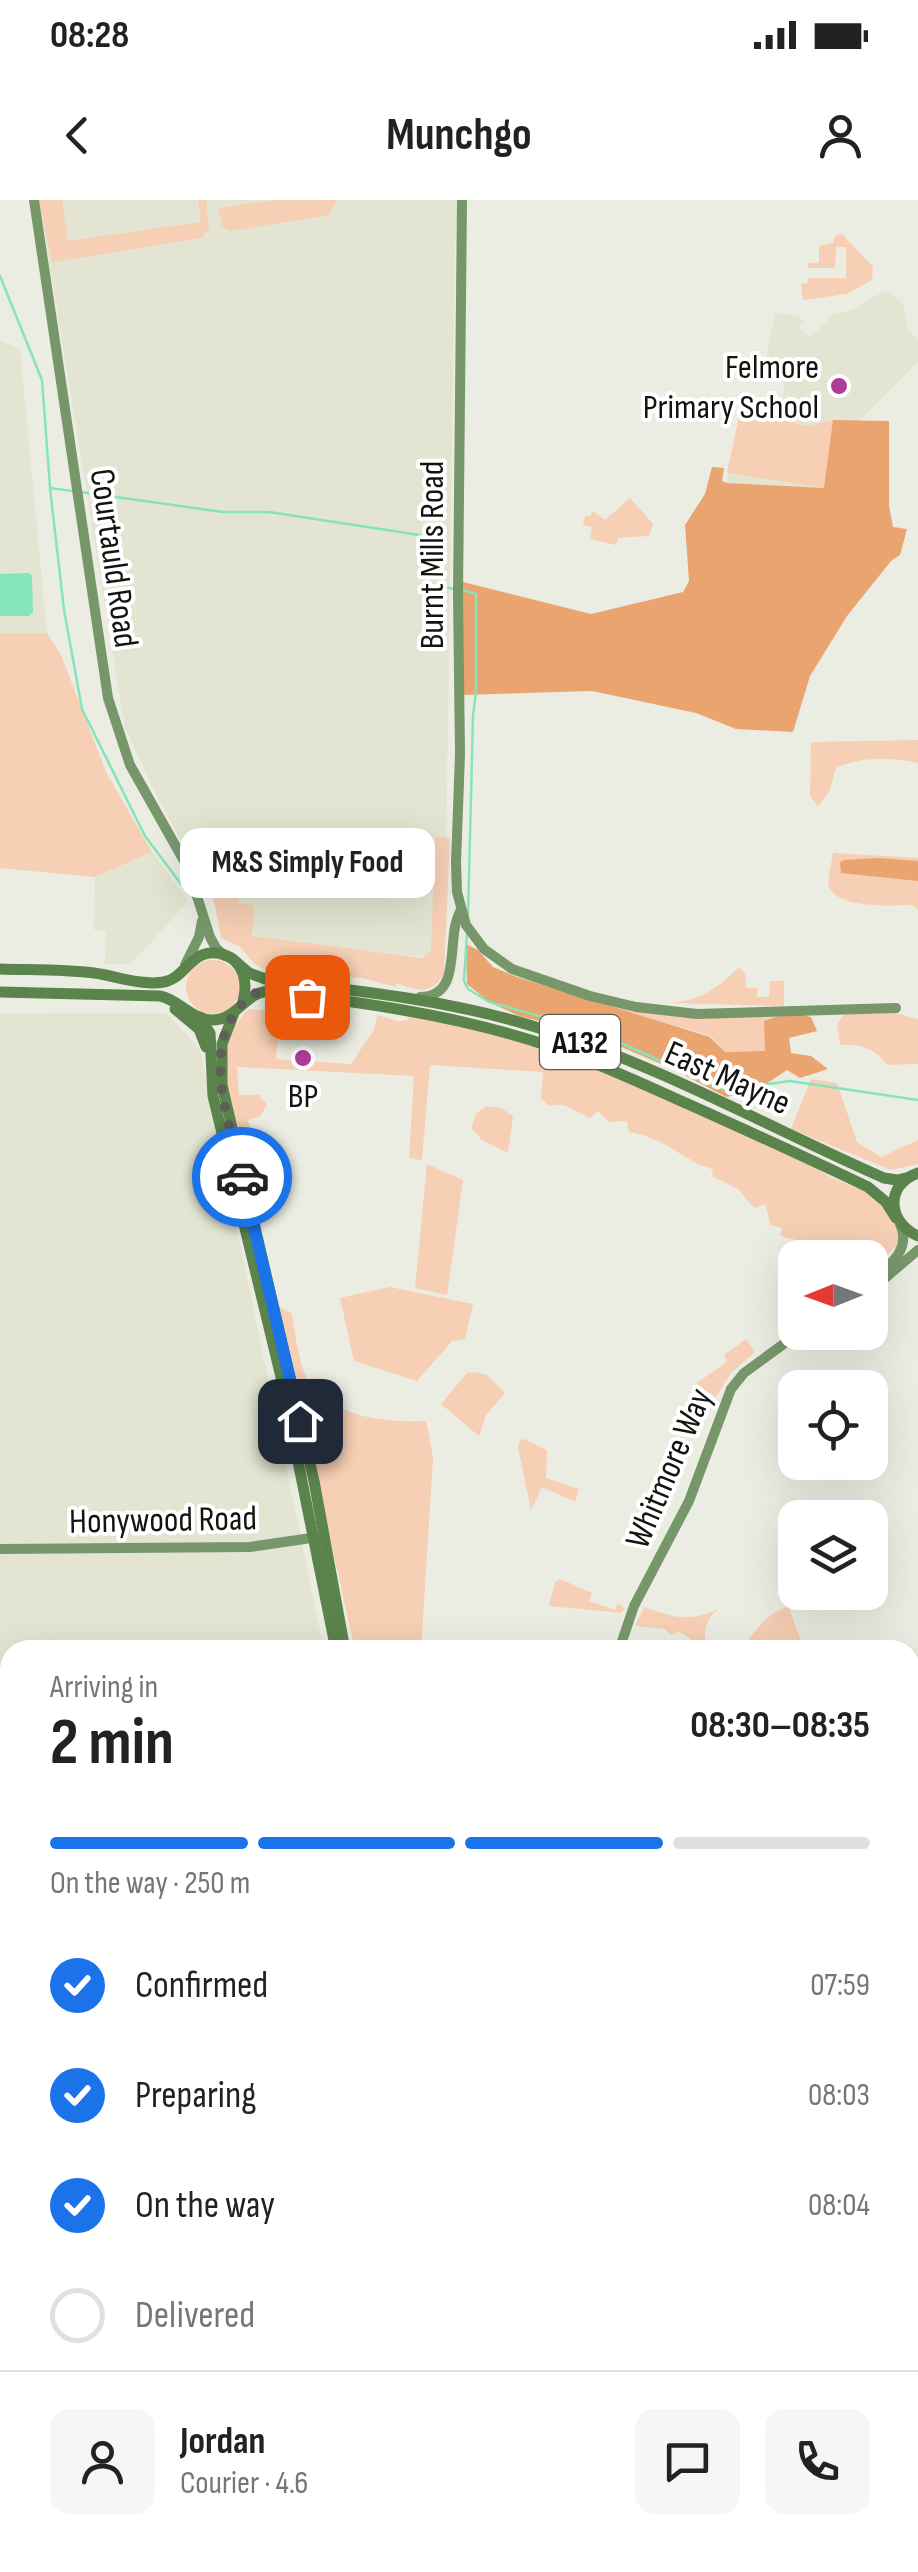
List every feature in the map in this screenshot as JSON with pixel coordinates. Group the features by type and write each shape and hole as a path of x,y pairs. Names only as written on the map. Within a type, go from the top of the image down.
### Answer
{"main road":[{"path":"0,969 91,972 158,983 172,980 192,960 206,955 231,959 245,980 238,1009 222,1044 222,1085 343,1640"},
{"name":"East Mayne","path":"231,959 249,973 268,980 404,996 477,1010 561,1035 644,1068 878,1176 897,1180 912,1175"},
{"path":"183,968 180,996 210,1033 210,1074"},
{"name":"A132","path":"0,992 164,996 212,1020 238,1009"},
{"name":"East Mayne","path":"238,1009 258,992 285,993 424,1014 551,1047 604,1066 864,1184 886,1202 898,1221"},
{"path":"133,996 172,1007 199,1029 206,1044 217,1114 320,1537 335,1640"},
{"name":"A132","path":"912,1175 895,1193 898,1221 918,1236"}],"street":[{"name":"Courtauld Road","path":"34,200 114,720 146,798 188,868 213,942 231,959"},
{"name":"Burnt Mills Road","path":"462,200 460,754 456,862 460,910 466,925 502,964 530,977 647,1009 726,1014 896,1008"},
{"path":"183,968 200,932 200,905"},
{"name":"Burnt Mills Road","path":"404,996 431,997 446,986 454,925 460,910"},
{"path":"888,1263 902,1250 904,1233 898,1221"},
{"path":"888,1276 918,1250"},
{"name":"Whitmore Way","path":"623,1640 634,1606 689,1501 730,1390 744,1373 778,1348"},
{"name":"Honywood Road","path":"0,1549 250,1547 320,1537"}],"shaded area":[{"path":"39,200 459,200 455,244 446,858 429,957 244,940 159,801 125,728"},
{"path":"39,200 62,200 68,241 201,222 198,200 206,200 209,229 202,238 52,262"},
{"path":"275,200 337,200 329,215 230,231 222,226 218,208"},
{"path":"842,234 873,267 872,280 847,294 803,300 801,284 808,283 809,278 846,278 846,247 836,247 835,268 808,268 808,263 819,263 819,246 833,243 835,236"},
{"name":"Felmore Primary School","path":"884,291 891,292 903,304 908,329 918,340 918,362 848,432 830,496 727,483 740,411 779,416 786,376 764,368 775,312 801,316 801,321 806,320 799,328 810,338 833,314 852,310"},
{"path":"0,341 20,349 47,633 0,633"},
{"path":"740,411 808,426 833,420 825,488 727,473"},
{"path":"833,420 889,421 889,506 893,527 907,529 900,555 847,616 810,676 793,732 736,729 696,713 592,691 463,695 463,582 591,614 683,592 689,581 685,525 705,494 712,467 724,468 722,481 727,483 824,488"},
{"path":"630,498 653,524 649,536 618,538 616,545 590,539 592,527 583,525 585,516 593,511 605,520"},
{"path":"29,573 33,612 29,616 0,616 0,574"},
{"path":"0,633 47,633 61,655 106,772 152,852 95,877 0,868"},
{"path":"918,740 918,763 877,759 845,764 836,768 829,792 818,806 810,796 811,742"},
{"path":"435,837 450,838 444,973 436,985 424,989 362,978 271,972 255,964 240,947 221,938 214,901 200,868 211,852 227,854 261,886 240,886 238,903 254,905 252,936 423,958 431,950"},
{"path":"152,852 188,901 136,959 126,964 105,964 106,931 94,930 95,877"},
{"path":"833,853 918,858 918,910 913,905 854,903 834,894 829,886"},
{"path":"844,860 918,861 918,881 841,873 840,862"},
{"path":"466,944 478,950 493,967 710,1037 725,1052 765,1051 764,1021 791,1012 811,1017 817,1031 789,1038 791,1053 811,1056 828,1069 800,1078 787,1070 755,1091 726,1097 591,1034 519,1016 489,1002 467,984"},
{"path":"213,960 232,968 240,987 232,1006 213,1014 194,1006 186,987 194,968"},
{"path":"739,967 745,974 746,988 757,988 757,997 769,997 770,981 784,981 784,1006 667,1003 706,993"},
{"path":"521,976 647,1012 783,1015 765,1051 725,1052 711,1036 579,998"},
{"path":"248,1009 280,1012 276,1059 351,1064 375,1028 377,1015 397,1021 408,1020 409,1015 507,1037 597,1067 868,1193 889,1213 901,1235 899,1244 888,1254 888,1240 796,1240 780,1236 782,1228 770,1225 766,1204 754,1208 738,1189 712,1176 713,1170 658,1141 629,1132 627,1121 609,1122 598,1111 590,1118 564,1105 548,1105 541,1099 543,1072 430,1065 422,1160 409,1158 414,1076 237,1067 239,1095 259,1095 267,1105 260,1116 248,1120 265,1200 254,1198 225,1072 226,1052"},
{"path":"166,1013 200,1049 322,1640 0,1640 0,1014"},
{"path":"895,1013 918,1019 918,1064 887,1065 866,1048 840,1045 837,1024 845,1014"},
{"path":"811,1079 837,1083 857,1142 881,1157 918,1140 918,1164 891,1170 791,1129"},
{"path":"486,1106 501,1108 513,1116 508,1153 482,1140 471,1128 476,1114"},
{"path":"427,1164 463,1180 447,1295 415,1288"},
{"path":"390,1287 473,1304 465,1339 452,1341 417,1381 354,1361 340,1298"},
{"path":"279,1307 292,1314 303,1369 323,1397 337,1407 373,1418 426,1421 433,1457 422,1640 353,1640"},
{"path":"746,1339 755,1352 731,1373 716,1397 695,1384 727,1362 724,1355"},
{"path":"467,1373 487,1375 505,1393 486,1415 479,1436 441,1404"},
{"path":"524,1439 547,1450 546,1478 579,1489 575,1502 542,1487 531,1510 518,1448"},
{"path":"560,1579 592,1593 589,1601 615,1610 618,1603 624,1608 622,1613 549,1606 555,1582"},
{"path":"644,1607 681,1617 718,1609 706,1628 705,1640 692,1640 678,1631 671,1635 665,1629 635,1626"},
{"path":"789,1610 801,1640 749,1640 775,1612"}],"waterway":[{"path":"0,276 42,380 50,487"},
{"path":"72,491 50,488 64,610 82,709 145,836 181,884"},
{"path":"80,492 223,512 269,512 439,538 441,587 455,589"},
{"path":"463,590 476,594 468,916"},
{"path":"467,934 464,981 468,989 489,1002 594,1031 726,1090 790,1081 918,1100"}],"way so far":[{"path":"242,1177 220,1072 227,1025 234,1012 255,993 307,997"}],"place":[{"name":"Felmore Primary School","path":"839,386"},
{"name":"M&S Simply Food","path":"307,997"},
{"name":"BP","path":"303,1058"}],"route":[{"path":"242,1177 300,1421"}]}
